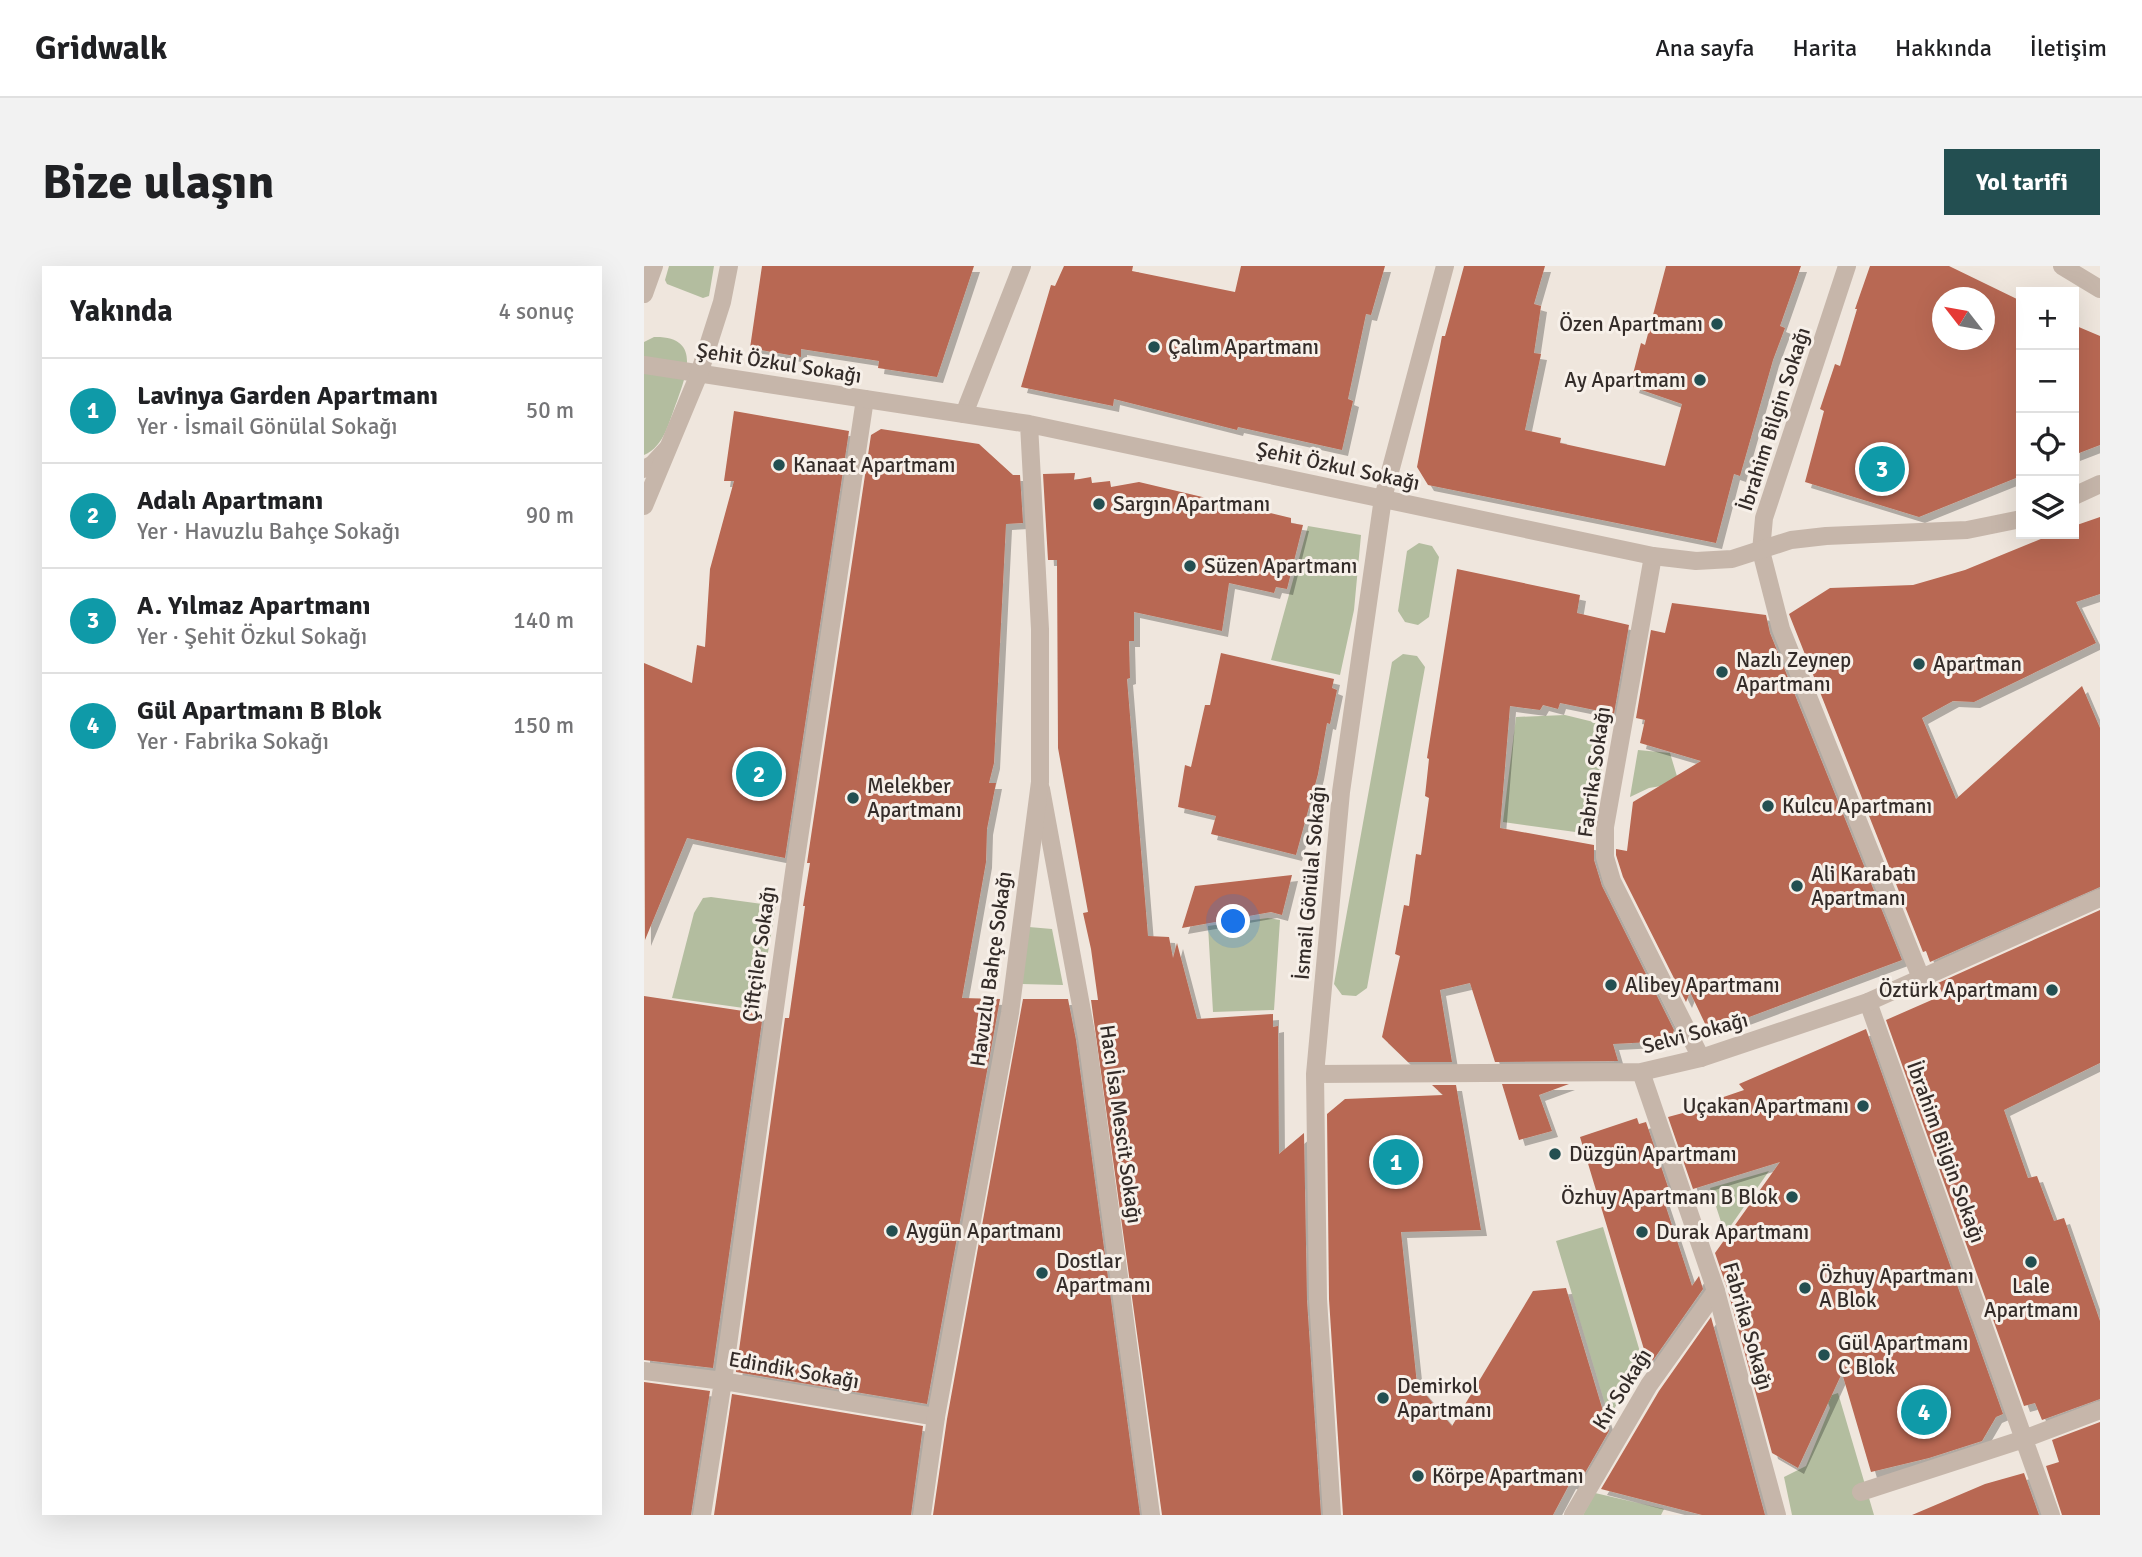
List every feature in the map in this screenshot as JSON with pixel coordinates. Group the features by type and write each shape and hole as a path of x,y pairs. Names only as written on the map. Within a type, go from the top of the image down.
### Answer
{"street":[{"path":"644,294 654,266"},
{"path":"644,506 699,374 722,302 729,266"},
{"path":"964,414 1021,266"},
{"name":"İsmail Gönülal Sokağı","path":"1332,1515 1318,1299 1315,1074 1341,792 1383,498 1446,266"},
{"name":"İbrahim Bilgin Sokağı","path":"1847,266 1764,517 1761,551 1781,629 1921,978"},
{"path":"2062,266 2100,289"},
{"name":"Şehit Özkul Sokağı","path":"644,365 1029,424 1653,556 1696,561 1732,559 1791,541 1826,536 1967,530 2016,520"},
{"name":"Çiftçiler Sokağı","path":"702,1515 865,399"},
{"name":"Havuzlu Bahçe Sokağı","path":"922,1515 936,1417 1010,1013 1040,782 1040,629 1029,424"},
{"path":"644,470 660,458 668,447"},
{"path":"2079,494 2100,484"},
{"name":"Fabrika Sokağı","path":"1653,556 1605,827 1605,857 1612,881 1701,1058"},
{"name":"Hacı İsa Mescit Sokağı","path":"1040,782 1087,1038 1151,1515"},
{"name":"Selvi Sokağı","path":"1315,1074 1641,1072 1701,1058 1868,1002 2100,898"},
{"name":"İbrahim Bilgin Sokağı","path":"1868,1002 2051,1515"},
{"name":"Fabrika Sokağı","path":"1641,1072 1716,1291 1777,1515"},
{"name":"Kır Sokağı","path":"1573,1515 1649,1385 1716,1291"},
{"name":"Edindik Sokağı","path":"644,1371 723,1381 936,1417"},
{"path":"1861,1492 2024,1439 2100,1410"}],"green space":[{"path":"669,266 714,266 709,296 703,298 667,284 665,280"},
{"path":"654,337 669,338 679,343 685,349 687,368 662,439 644,455 644,342"},
{"path":"1308,526 1361,535 1354,610 1340,675 1271,660"},
{"path":"1419,543 1432,546 1439,557 1429,617 1418,625 1405,622 1398,611 1407,551"},
{"path":"1403,654 1417,656 1425,667 1367,988 1356,996 1342,995 1334,984 1392,662"},
{"path":"1565,715 1610,726 1590,834 1503,822 1516,717"},
{"path":"1638,750 1670,753 1679,783 1649,788 1630,797"},
{"path":"703,898 776,906 758,1010 672,998 694,913"},
{"path":"1268,918 1280,920 1274,1010 1213,1012 1208,926"},
{"path":"1029,927 1052,929 1063,985 1022,984"},
{"path":"1769,1171 1725,1234 1710,1188"},
{"path":"1603,1227 1643,1362 1609,1417 1556,1241"},
{"path":"1838,1393 1874,1515 1792,1515 1784,1477 1806,1466 1830,1408 1826,1397"},
{"path":"1595,1493 1664,1509 1661,1515 1583,1515"}],"building":[{"path":"762,266 974,266 937,377 878,368 879,361 801,349 801,357 750,348"},
{"path":"1064,266 1133,266 1132,271 1235,292 1241,266 1385,266 1371,315 1366,314 1348,399 1353,401 1342,450 1238,427 1237,430 1114,399 1113,406 1021,387 1051,285 1055,286"},
{"path":"1464,266 1545,266 1534,304 1541,306 1534,353 1541,354 1525,430 1561,438 1560,443 1665,466 1682,404 1633,387 1637,375 1633,374 1641,343 1645,345 1666,266 1801,266 1780,326 1785,328 1773,360 1740,476 1734,474 1716,543 1428,485 1417,467 1442,336 1445,336"},
{"path":"1870,266 1949,266 1992,287 1932,287 1932,350 1995,350 1995,288 2016,299 2016,478 1919,517 1805,482 1824,411 1820,409 1835,364 1840,366"},
{"path":"2079,327 2100,336 2100,445 2079,453"},
{"path":"734,411 849,431 785,858 687,838 645,940 644,663 692,683 697,645 705,647 710,569 734,481 724,481"},
{"path":"881,429 979,444 1013,475 1020,475 1023,523 1006,524 994,763 989,783 996,783 987,829 986,862 962,998 1000,999 927,1404 736,1372 785,1018 789,1018 805,906 810,863 807,863 871,435"},
{"path":"1075,473 1074,480 1091,477 1092,483 1110,481 1111,487 1139,482 1291,518 1291,523 1303,525 1287,589 1276,587 1274,593 1229,583 1222,631 1134,612 1134,641 1129,641 1130,678 1127,679 1148,936 1169,937 1173,958 1177,943 1197,1019 1273,1014 1273,1027 1278,1026 1279,1154 1304,1133 1307,1300 1321,1515 1162,1515 1091,1000 1098,1000 1083,913 1088,912 1058,748 1057,560 1048,560 1043,474"},
{"path":"2100,517 2100,594 2076,602 2096,643 1974,702 1953,701 1922,718 1956,799 2082,686 2100,728 2100,887 1930,962 1926,951 1923,952 1789,614 1830,588 1913,585 1965,570 2041,539 2079,539 2079,524"},
{"path":"1457,569 1580,595 1577,613 1629,625 1614,714 1560,703 1558,709 1543,705 1540,710 1510,706 1500,828 1594,845 1594,860 1602,886 1674,1030 1670,1041 1613,1044 1618,1061 1495,1062 1470,983 1440,990 1452,1062 1408,1062 1382,1037 1400,956 1395,954 1404,905 1409,906 1416,854 1421,855 1429,798 1425,796 1427,758"},
{"path":"1672,603 1766,615 1770,633 1902,960 1709,1032 1690,992 1686,1002 1623,877 1616,855 1616,849 1627,851 1633,802 1701,761 1640,743 1645,720 1636,718 1651,630 1665,633"},
{"path":"1221,653 1334,679 1332,688 1337,690 1330,724 1327,723 1318,774 1296,855 1211,834 1216,816 1178,807 1185,765 1191,767 1205,705 1210,705"},
{"path":"1292,875 1282,915 1271,912 1182,928 1195,886"},
{"path":"2100,910 2100,1063 2004,1110 2028,1178 2037,1176 2054,1221 2064,1218 2100,1321 2100,1399 2042,1420 2035,1403 2024,1406 1886,1020 1943,995 1938,983"},
{"path":"644,996 763,1014 713,1368 644,1360"},
{"path":"1023,999 1068,999 1076,1040 1140,1515 933,1515 947,1419"},
{"path":"1866,1029 2003,1414 1996,1417 1982,1441 1929,1458 1871,1472 1842,1373 1798,1468 1772,1453 1715,1253 1780,1162 1693,1189 1668,1117 1709,1106 1709,1102 1744,1090 1739,1084"},
{"path":"1502,1084 1569,1084 1539,1095 1552,1131 1519,1140"},
{"path":"1432,1085 1456,1085 1481,1230 1401,1232 1417,1384 1452,1426 1533,1291 1566,1288 1609,1431 1578,1485 1570,1483 1553,1515 1343,1515 1329,1299 1327,1114 1345,1099 1443,1095"},
{"name":"Durak Apartmanı","path":"1637,1118 1639,1124 1646,1122 1671,1196 1663,1198 1692,1286 1699,1276 1703,1289 1649,1366 1580,1137"},
{"path":"1711,1317 1765,1515 1702,1515 1601,1489 1659,1391"},
{"path":"644,1382 710,1391 691,1515 644,1515"},
{"path":"732,1394 923,1426 911,1515 714,1515"},
{"path":"2100,1422 2100,1515 2062,1515 2046,1466 2059,1462 2052,1440"},
{"path":"2024,1473 2039,1515 1912,1515 1985,1484"}],"place":[{"name":"Özen Apartmanı","path":"1717,324"},
{"name":"Çalım Apartmanı","path":"1154,347"},
{"name":"Ay Apartmanı","path":"1700,380"},
{"name":"Kanaat Apartmanı","path":"779,465"},
{"name":"A. Yılmaz Apartmanı","path":"1882,469"},
{"name":"Sargın Apartmanı","path":"1099,504"},
{"name":"Süzen Apartmanı","path":"1190,566"},
{"name":"Apartman","path":"1919,664"},
{"name":"Nazlı Zeynep Apartmanı","path":"1722,672"},
{"name":"Adalı Apartmanı","path":"759,774"},
{"name":"Melekber Apartmanı","path":"853,798"},
{"name":"Kulcu Apartmanı","path":"1768,806"},
{"name":"Ali Karabatı Apartmanı","path":"1797,886"},
{"name":"Alibey Apartmanı","path":"1611,985"},
{"name":"Öztürk Apartmanı","path":"2052,990"},
{"name":"Uçakan Apartmanı","path":"1863,1106"},
{"name":"Düzgün Apartmanı","path":"1555,1154"},
{"name":"Lavinya Garden Apartmanı","path":"1396,1162"},
{"name":"Özhuy Apartmanı B Blok","path":"1792,1197"},
{"name":"Aygün Apartmanı","path":"892,1231"},
{"name":"Durak Apartmanı","path":"1642,1232"},
{"name":"Lale Apartmanı","path":"2031,1262"},
{"name":"Dostlar Apartmanı","path":"1042,1273"},
{"name":"Özhuy Apartmanı A Blok","path":"1805,1288"},
{"name":"Gül Apartmanı C Blok","path":"1824,1355"},
{"name":"Demirkol Apartmanı","path":"1383,1398"},
{"name":"Gül Apartmanı B Blok","path":"1924,1412"},
{"name":"Körpe Apartmanı","path":"1418,1476"}]}
